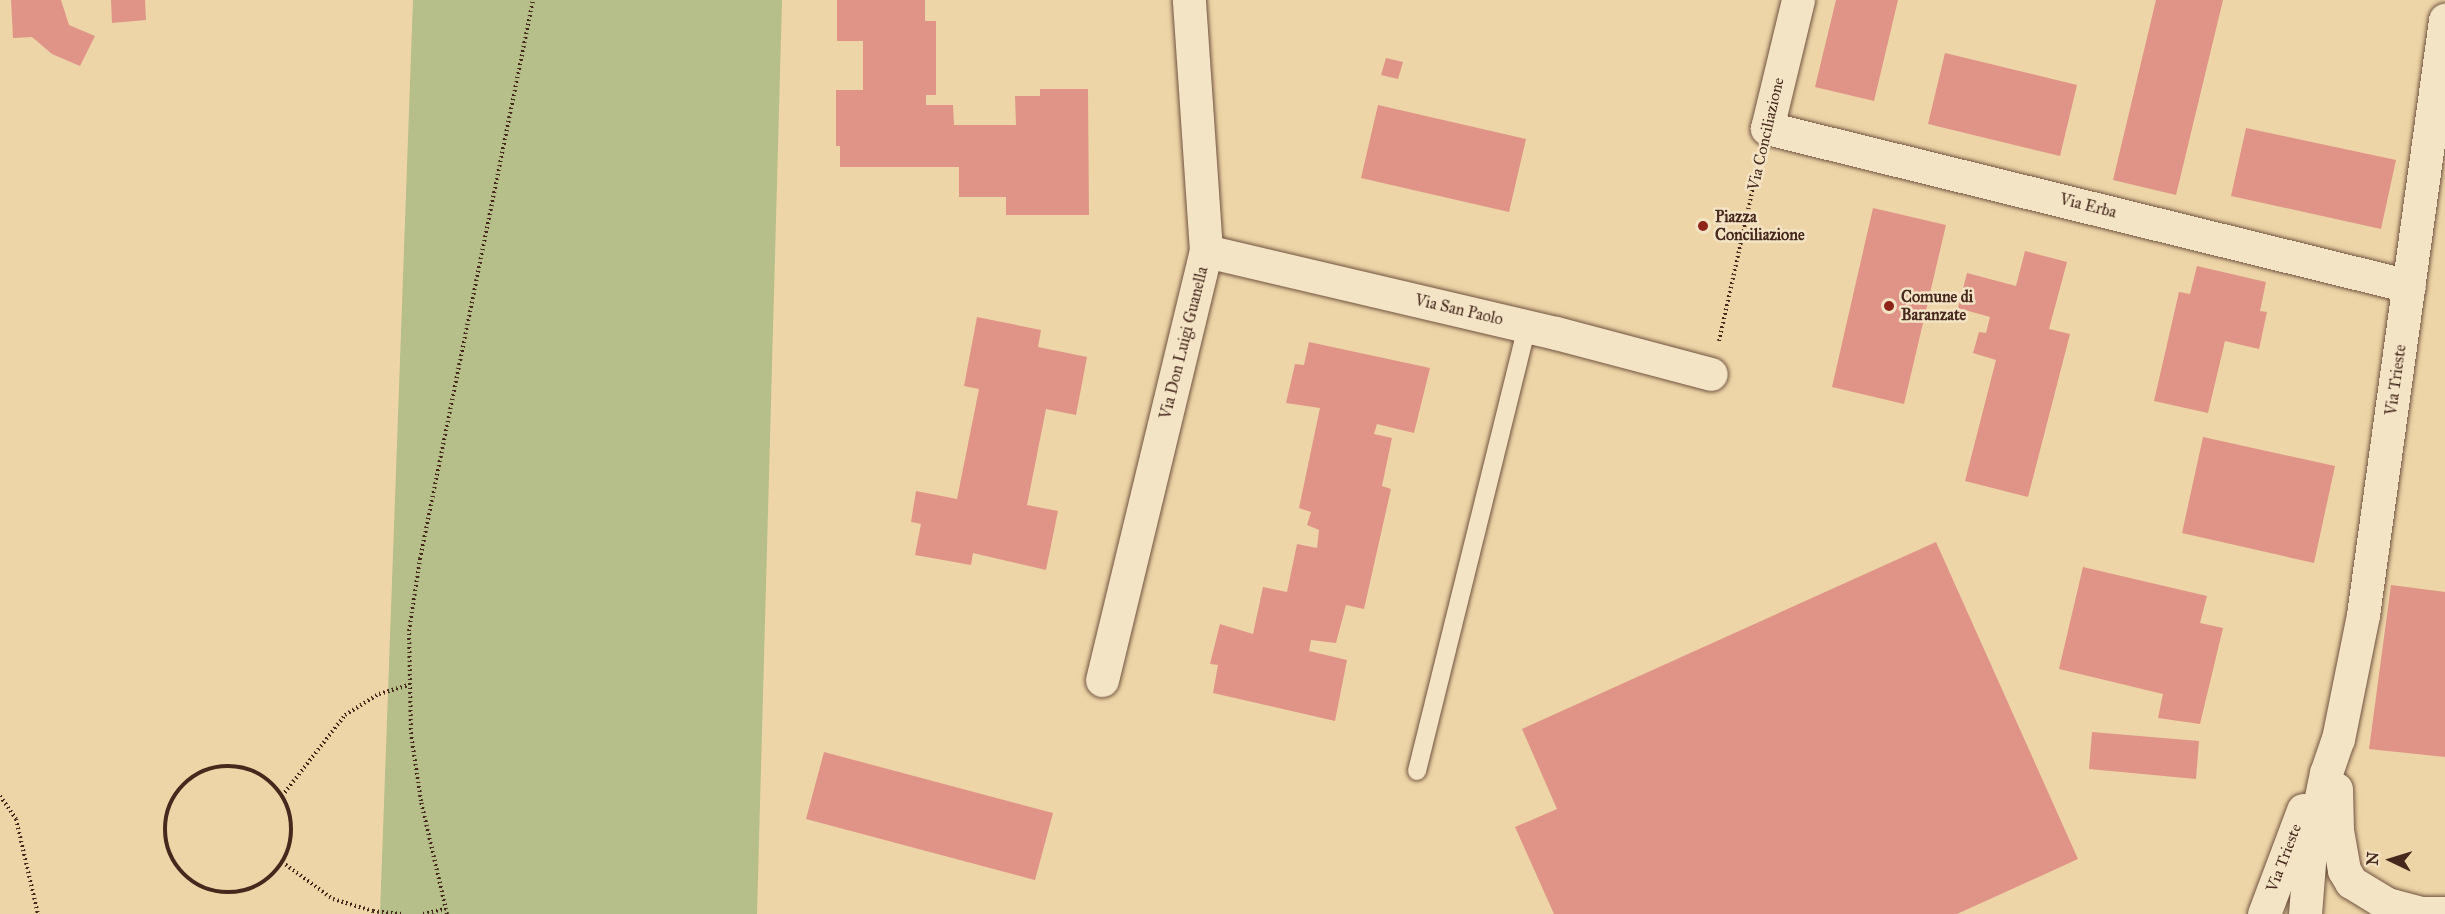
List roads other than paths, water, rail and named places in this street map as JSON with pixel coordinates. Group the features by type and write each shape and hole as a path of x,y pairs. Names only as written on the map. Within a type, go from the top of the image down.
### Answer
{"street":[{"name":"Via Don Luigi Guanella","path":"1102,680 1206,251 1189,0"},
{"name":"Via Conciliazione","path":"1767,128 1798,0"},
{"name":"Via Trieste","path":"2305,914 2310,850 2326,773 2338,740 2363,615 2445,20"},
{"name":"Via Erba","path":"1767,128 2409,285"},
{"name":"Via San Paolo","path":"1206,251 1527,327 1712,374"},
{"name":"Via Trieste","path":"2338,740 2337,830 2344,870 2351,882 2387,904 2421,913 2445,913"},
{"name":"Via Trieste","path":"2264,914 2303,810 2326,773"}],"lane":[{"path":"1417,771 1527,327"}],"place":[{"name":"Piazza Conciliazione","path":"1703,226"},
{"name":"Comune di Baranzate","path":"1889,306"}]}
